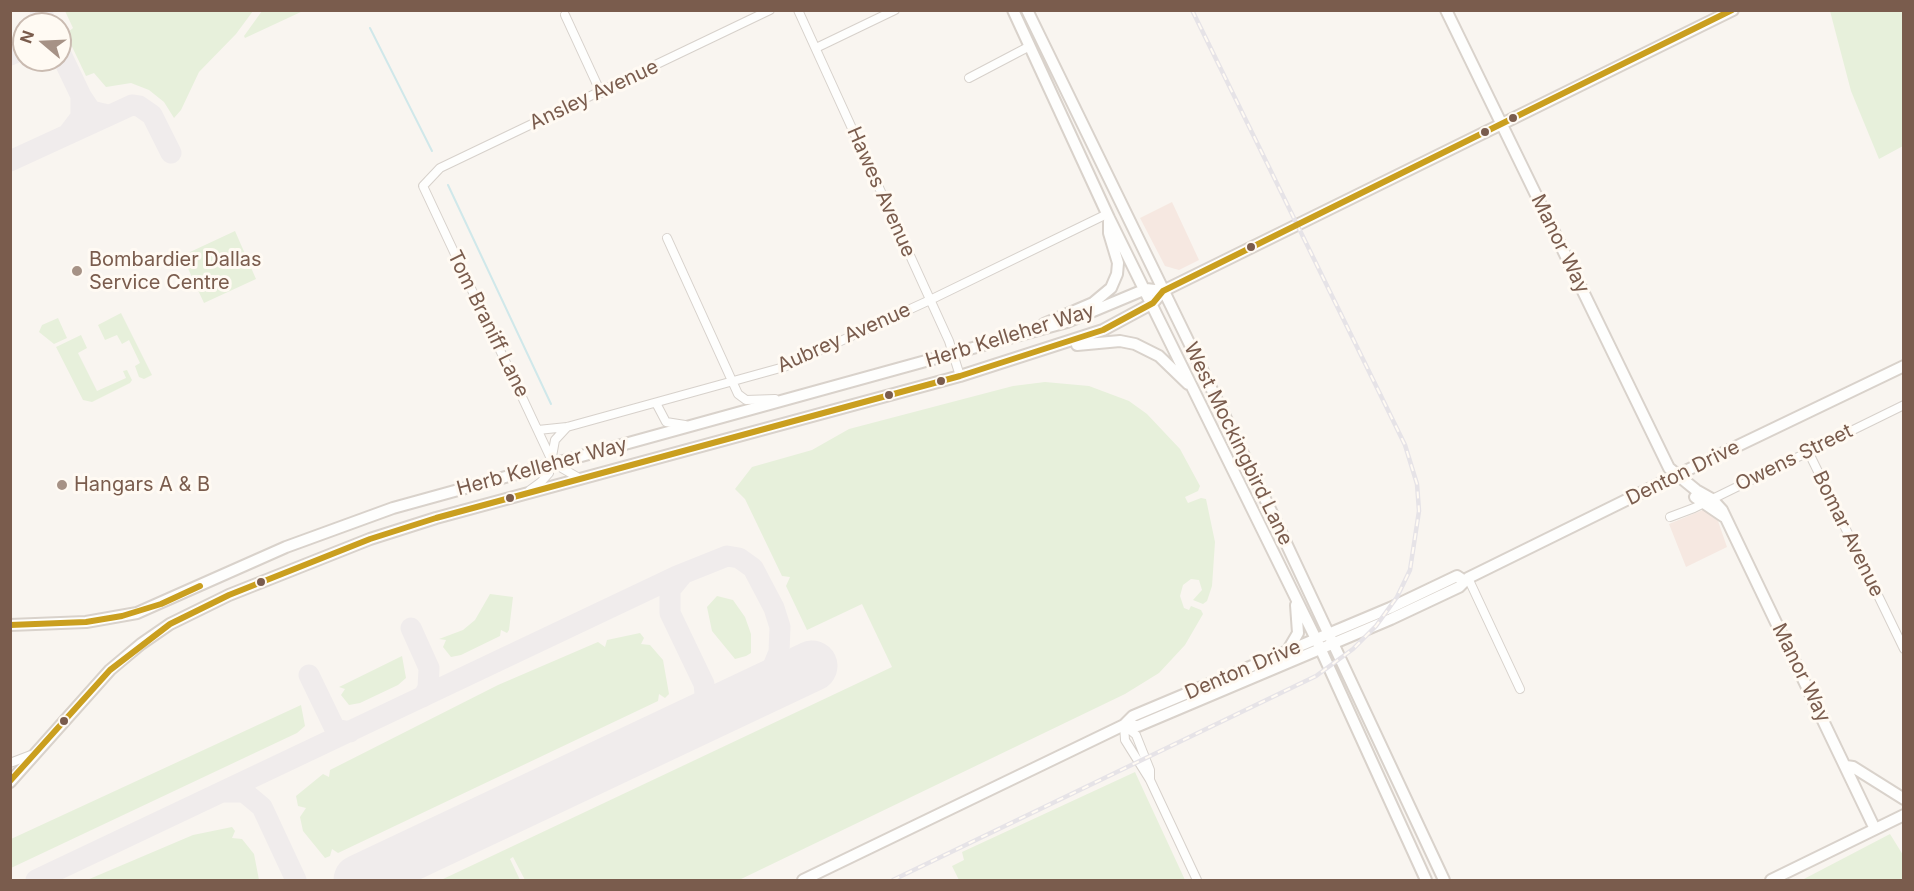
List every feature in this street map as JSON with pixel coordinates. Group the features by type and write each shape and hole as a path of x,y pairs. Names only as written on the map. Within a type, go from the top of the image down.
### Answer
{"main road":[{"name":"West Mockingbird Lane","path":"1013,10 1108,216 1153,303 1294,593 1426,880"},
{"name":"West Mockingbird Lane","path":"1027,10 1078,119 1271,511 1444,880"},
{"name":"Manor Way","path":"1446,10 1669,468 1723,516 1875,829"},
{"path":"1146,289 1164,291 1733,10"},
{"path":"1030,46 1041,40"},
{"path":"1066,124 1078,119"},
{"path":"1036,331 1044,324 1094,303 1111,288 1118,263 1109,233 1108,216"},
{"name":"Herb Kelleher Way","path":"10,625 94,621 136,613 285,547 363,517 553,463 954,355 1089,314 1146,289"},
{"name":"Herb Kelleher Way","path":"10,782 110,670 141,644 186,616 291,568 370,538 526,492 960,376 1056,346 1103,330 1153,303 1164,291"},
{"path":"1056,346 1120,341 1135,345 1159,356 1194,390"},
{"name":"Denton Drive","path":"1124,725 1138,726 1331,638 1460,587 1465,579 1904,366"},
{"name":"Manor Way","path":"1677,475 1677,482 1691,495 1708,501"},
{"path":"1256,517 1271,511"},
{"path":"1287,652 1298,633 1294,593"},
{"name":"Denton Drive","path":"803,880 1124,725 1133,716 1287,652 1318,645"},
{"path":"1377,772 1390,765"},
{"path":"1845,766 1853,767 1904,799"},
{"path":"1771,880 1904,815"}],"street":[{"name":"Ansley Avenue","path":"423,186 440,168 601,93 770,10"},
{"name":"Hawes Avenue","path":"798,10 930,300 954,355 960,376"},
{"path":"816,48 895,10"},
{"path":"565,15 601,93"},
{"path":"969,78 1030,46"},
{"name":"Tom Braniff Lane","path":"423,186 553,463"},
{"name":"Aubrey Avenue","path":"538,430 567,427 784,367 1108,216"},
{"path":"668,238 738,394 746,400 797,398"},
{"path":"656,403 666,422 675,425 701,424"},
{"name":"Owens Street","path":"1670,518 1904,405"},
{"path":"526,492 541,482 553,463 555,440 567,427"},
{"name":"Bomar Avenue","path":"1808,451 1904,650"},
{"path":"553,463 579,478"},
{"path":"1684,512 1691,495"},
{"path":"1465,579 1520,689"},
{"path":"1124,725 1125,740 1150,780 1197,880"},
{"path":"10,763 27,758 49,740"}],"shaded area":[{"path":"1172,202 1199,260 1179,270 1165,266 1140,218"},
{"path":"1705,509 1718,521 1727,547 1686,567 1669,524"}],"green space":[{"path":"253,11 236,34 199,72 181,110 174,118 164,102 149,90 131,83 106,87 94,73 86,76 72,47 72,12 65,12"},
{"path":"262,11 303,11 245,38 244,36"},
{"path":"1830,11 1903,11 1903,146 1879,159 1851,91"},
{"path":"235,231 256,279 204,303 184,260 192,256 190,252"},
{"path":"121,313 152,375 144,379 139,377 135,366 140,363 129,340 122,344 117,335 105,340 98,325"},
{"path":"58,318 67,338 54,344 39,332 42,325"},
{"path":"81,335 87,348 78,353 97,391 126,378 123,371 127,370 132,380 130,383 92,402 83,400 56,347"},
{"path":"1045,382 1089,386 1129,401 1147,414 1180,449 1200,486 1198,491 1185,497 1188,503 1201,498 1206,499 1215,542 1212,586 1207,601 1203,604 1193,600 1202,590 1199,580 1191,579 1183,585 1180,596 1184,608 1189,610 1191,606 1201,610 1203,614 1185,645 1159,673 1125,694 739,880 525,880 513,857 510,859 520,880 441,880 892,667 862,604 807,630 786,586 790,577 782,576 745,499 735,489 752,467 812,450 849,429 1013,386"},
{"path":"490,594 513,597 509,630 507,633 501,630 500,636 461,655 451,657 443,647 446,640 439,639 463,630 475,620"},
{"path":"717,596 733,600 745,617 751,634 751,653 746,656 735,659 712,631 707,607"},
{"path":"640,633 644,638 641,644 650,645 663,660 669,694 665,698 659,694 658,701 338,853 332,849 330,856 325,858 303,831 300,817 306,808 298,806 296,796 323,774 329,777 330,770 498,685 598,642 605,647 607,640"},
{"path":"402,656 406,678 398,685 360,703 349,705 341,695 345,689 339,687"},
{"path":"301,705 305,726 297,733 11,868 11,839"},
{"path":"1135,772 1185,880 959,880 952,866 964,860 962,852"},
{"path":"232,827 235,831 232,838 242,839 254,854 259,880 87,880 193,835"},
{"path":"1890,834 1903,855 1903,880 1802,880"}],"waterway":[{"path":"370,28 432,151"},
{"path":"448,185 551,404"}],"taxiway":[{"path":"70,72 81,96"},
{"path":"68,134 81,117 81,96 91,111 108,115"},
{"path":"10,161 132,105 139,106 152,115 171,153"},
{"path":"36,880 677,576 727,556 739,558 753,568 774,608 780,627 779,652 772,669 762,684 750,695"},
{"path":"682,728 694,719 703,707 705,694 704,684 670,613 670,590 683,574"},
{"path":"411,628 429,668 428,688 423,697"},
{"path":"309,675 335,729 350,732"},
{"path":"224,792 244,792 262,807 296,880"}],"runway":[{"path":"359,880 812,666"}],"railway":[{"path":"893,880 1316,676 1353,649 1376,626 1397,597 1410,570 1419,511 1417,484 1405,445 1192,10"}],"transit line":[{"path":"10,781 110,670 170,624 229,595 370,539 436,518 960,376 1103,330 1153,303 1163,291 1732,10"},
{"path":"10,625 86,622 122,616 161,604 200,586"}],"place":[{"name":"Bombardier Dallas Service Centre","path":"77,271"},
{"name":"Hangars A & B","path":"62,485"}]}
